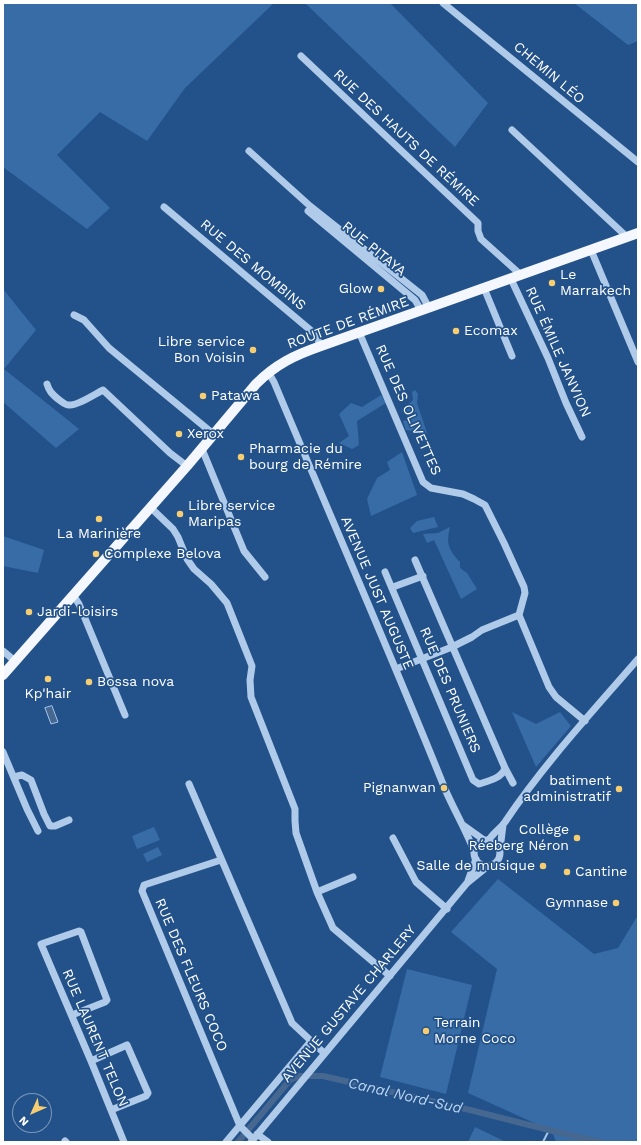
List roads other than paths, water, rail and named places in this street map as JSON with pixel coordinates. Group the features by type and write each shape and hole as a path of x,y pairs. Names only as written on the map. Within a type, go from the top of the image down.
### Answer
{"main road":[{"name":"ROUTE DE RÉMIRE","path":"3,675 268,372 299,354 638,233"}],"street":[{"name":"CHEMIN LÉO","path":"443,3 638,162"},
{"name":"RUE DES HAUTS DE RÉMIRE","path":"301,56 478,223 478,231 481,239 516,277"},
{"path":"512,130 627,237"},
{"path":"249,151 310,206 422,295 425,309"},
{"name":"RUE DES MOMBINS","path":"164,207 315,334 321,346"},
{"name":"RUE PITAYA","path":"308,211 425,309"},
{"path":"591,250 638,362"},
{"name":"RUE ÉMILE JANVION","path":"516,277 566,403 582,437"},
{"path":"484,288 512,356"},
{"path":"74,316 84,320 109,348 211,432 215,433"},
{"name":"RUE DES OLIVETTES","path":"359,332 424,482 431,488 463,494 485,505 524,587 525,592 519,615"},
{"name":"AVENUE JUST AUGUSTE","path":"268,372 274,382 396,669 452,807 469,838 475,855"},
{"path":"47,384 53,395 69,405 76,404 104,390 170,453 187,466"},
{"path":"202,448 244,551 265,578"},
{"path":"150,507 173,529 187,559 194,569 211,584 227,603 231,612 252,666 250,697 295,810 294,821 296,834 317,892 333,928 390,976"},
{"name":"RUE DES PRUNIERS","path":"415,560 505,768 513,783"},
{"name":"RUE DES PRUNIERS","path":"385,572 393,587 474,780 479,784 495,778 505,778 524,793"},
{"path":"393,587 423,576"},
{"path":"73,595 79,604 125,715"},
{"path":"396,669 452,646 472,637 482,630 519,615 550,687 556,697 585,721"},
{"path":"3,651 15,661"},
{"path":"503,825 500,849 501,853 498,861 495,864 488,866 481,864 475,855 477,844 486,840 503,825 524,793 638,659"},
{"path":"3,752 38,831"},
{"path":"495,778 504,773 505,768"},
{"path":"14,777 22,775 31,780 50,826 55,826 69,820"},
{"path":"189,784 292,1023 321,1050"},
{"name":"AVENUE JUST AUGUSTE","path":"461,824 486,840"},
{"path":"393,838 416,882 447,909"},
{"path":"486,840 496,843 500,849"},
{"name":"AVENUE GUSTAVE CHARLERY","path":"467,883 475,855"},
{"name":"RUE DES FLEURS COCO","path":"221,860 144,886 142,891 240,1127"},
{"name":"AVENUE GUSTAVE CHARLERY","path":"253,1138 311,1071 321,1050 390,976 467,883 488,866"},
{"path":"317,892 353,877"},
{"name":"RUE LAURENT TELON","path":"72,1015 107,1000 81,932 77,931 41,944 91,1060 124,1142"},
{"name":"AVENUE GUSTAVE CHARLERY","path":"226,1142 311,1041"},
{"path":"91,1060 127,1045 148,1093 146,1096 111,1110"},
{"path":"240,1127 253,1138 268,1142"}],"waterway":[{"name":"Canal Nord-Sud","path":"238,1142 290,1080 299,1076 323,1076 600,1142"},
{"path":"543,1142 549,1130"}],"place":[{"name":"Le Marrakech","path":"552,283"},
{"name":"Glow","path":"381,289"},
{"name":"Ecomax","path":"456,331"},
{"name":"Libre service Bon Voisin","path":"253,350"},
{"name":"Patawa","path":"203,396"},
{"name":"Xerox","path":"179,434"},
{"name":"Pharmacie du bourg de Rémire","path":"241,457"},
{"name":"Libre service Maripas","path":"180,514"},
{"name":"La Marinière","path":"99,519"},
{"name":"Complexe Belova","path":"96,554"},
{"name":"Jardi-loisirs","path":"29,612"},
{"name":"Kp'hair","path":"48,679"},
{"name":"Bossa nova","path":"89,682"},
{"name":"Pignanwan","path":"444,788"},
{"name":"batiment administratif","path":"619,789"},
{"name":"Collège Réeberg Néron","path":"577,838"},
{"name":"Salle de musique","path":"543,866"},
{"name":"Cantine","path":"567,872"},
{"name":"Gymnase","path":"616,903"},
{"name":"Terrain Morne Coco","path":"426,1031"}]}
